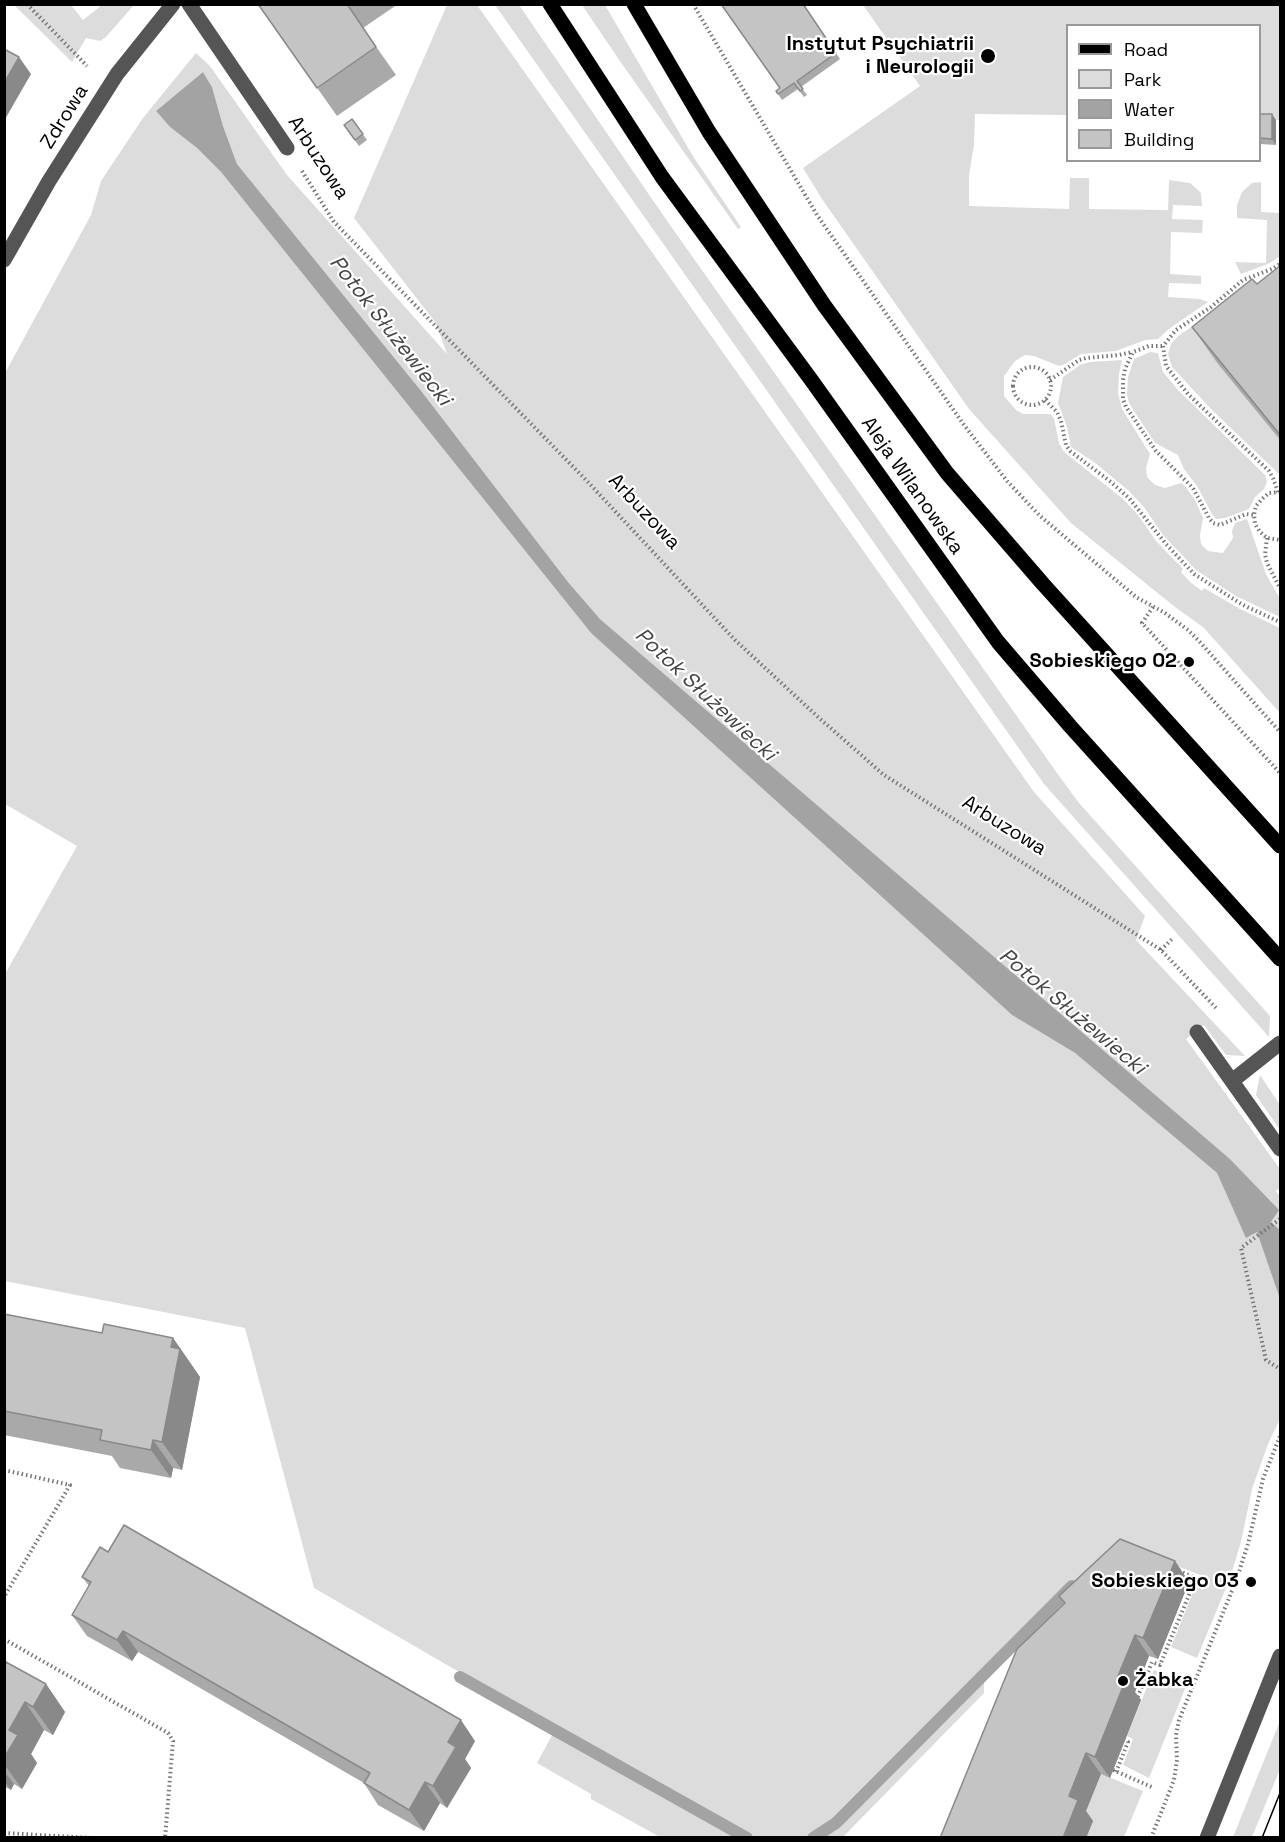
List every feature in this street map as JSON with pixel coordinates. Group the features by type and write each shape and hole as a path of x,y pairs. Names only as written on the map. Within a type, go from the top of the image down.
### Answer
{"main road":[{"name":"Aleja Wilanowska","path":"550,4 663,177 998,642 1070,726 1281,959"},
{"name":"Aleja Wilanowska","path":"634,4 709,132 818,295 947,473 1043,584 1281,846"}],"street":[{"name":"Zdrowa","path":"4,260 49,181 117,74 173,4"},
{"name":"Arbuzowa","path":"189,4 287,148"},
{"path":"1197,1032 1281,1149"},
{"path":"1232,1081 1281,1043"},
{"path":"1207,1838 1281,1656"}],"path":[{"path":"27,4 108,88"},
{"path":"693,4 817,215 964,425 1007,481 1040,516 1136,597 1176,621 1199,641 1281,732"},
{"name":"Arbuzowa","path":"287,148 334,222 587,481 735,640 884,775 1161,950 1173,938"},
{"path":"1050,380 1079,360 1119,355 1149,346 1162,346 1176,330 1211,307 1243,280 1281,264"},
{"path":"1162,346 1166,366 1188,394 1269,471 1279,492 1269,493 1256,506 1255,524 1267,538 1281,540"},
{"path":"1133,352 1125,369 1123,399 1149,442 1193,488 1213,523 1220,525 1246,514 1254,515"},
{"path":"1028,368 1037,368 1045,372 1050,380 1051,389 1041,404 1023,403 1016,397 1013,388 1015,379 1020,372 1028,368"},
{"path":"1045,400 1057,412 1066,445 1070,451 1129,498 1194,574 1243,605 1281,622"},
{"path":"1267,538 1265,546 1267,563 1281,588"},
{"path":"1153,607 1142,623 1281,773"},
{"path":"1281,1219 1241,1248 1266,1360 1281,1369"},
{"path":"1151,1838 1174,1780 1179,1720 1236,1581 1248,1544 1263,1479 1281,1436"},
{"path":"4,1470 70,1485 4,1597"},
{"path":"1133,1709 1152,1662 1160,1665 1175,1624 1196,1578 1176,1570"},
{"path":"4,1639 168,1733 173,1741 165,1838"},
{"path":"1122,1735 1121,1739 1128,1742 1114,1771 1154,1788"},
{"path":"4,1833 92,1838"}],"green space":[{"path":"14,5 71,5 83,20 102,5 134,5 106,37 100,41 86,38 72,62"},
{"path":"447,5 477,5 1034,792 1145,916 1136,940 1245,1056 1226,1055 1204,1025 1186,1039 1280,1169 1280,1188 1276,1191 1280,1197 1280,1230 1271,1222 1278,1210 1230,1159 600,619 568,582 422,392 237,164 212,87 203,72 156,111 170,127 197,148 221,172 591,633 1012,1015 1075,1053 1217,1173 1246,1237 1257,1231 1280,1299 1280,1419 1268,1444 1252,1489 1241,1542 1230,1578 1197,1658 1171,1647 1200,1575 1137,1550 1038,1651 1025,1638 984,1677 984,1693 843,1837 660,1837 591,1799 591,1794 537,1763 556,1728 314,1588 245,1328 5,1281 5,974 77,846 5,804 5,373 91,215 101,181 143,118 196,53 210,66 287,175 447,354 436,323 354,218"},
{"path":"495,5 519,5 663,215 1057,773 1079,803 1270,1016 1269,1037 1044,784"},
{"path":"582,5 605,5 694,158 741,227 738,229"},
{"path":"863,5 1280,5 1280,120 1261,120 1261,24 1066,24 1066,115 975,114 974,145 969,175 969,206 1069,209 1070,178 1089,178 1089,209 1168,210 1169,180 1190,183 1201,193 1202,206 1173,205 1172,219 1203,220 1202,233 1171,232 1170,274 1201,276 1201,284 1169,283 1168,297 1200,299 1208,302 1158,339 1145,340 1116,351 1081,354 1059,366 1034,356 1025,355 1015,361 1004,376 1004,396 1016,410 1023,414 1050,414 1054,418 1059,443 1064,452 1123,499 1138,515 1156,541 1183,569 1181,572 1190,582 1202,591 1204,588 1240,609 1280,628 1280,713 1203,627 1071,523 969,409 822,199 803,168 920,86"},
{"path":"1261,182 1261,212 1280,213 1280,256 1270,263 1241,274 1235,262 1266,263 1267,220 1237,218 1237,205 1242,192 1252,183"},
{"path":"1214,311 1280,440 1280,475 1213,411 1172,367 1168,354 1171,344 1177,337"},
{"path":"1150,352 1158,353 1163,372 1178,390 1265,475 1267,482 1264,489 1255,497 1249,509 1216,519 1184,469 1178,455 1155,443 1134,411 1127,394 1128,377 1134,359"},
{"path":"1122,360 1118,393 1122,409 1150,454 1146,468 1147,477 1155,485 1165,488 1181,483 1185,486 1195,500 1203,518 1201,544 1208,551 1223,553 1233,538 1232,531 1235,523 1247,519 1266,574 1280,599 1280,617 1236,596 1196,570 1163,535 1144,507 1129,491 1094,462 1071,447 1067,427 1058,403 1063,377 1080,365 1090,362"},
{"path":"1260,1075 1280,1105 1280,1130 1256,1095"},
{"path":"1154,1670 1187,1684 1149,1778 1123,1765 1133,1739 1127,1736"},
{"path":"1280,1721 1280,1769 1252,1837 1233,1837"},
{"path":"1101,1774 1143,1791 1124,1837 1075,1838"}],"water":[{"path":"203,72 212,87 237,164 422,392 568,582 600,619 1230,1159 1279,1210 1271,1222 1280,1230 1280,1299 1257,1232 1246,1238 1217,1173 1075,1053 1012,1015 591,633 221,172 197,148 170,127 156,111"}],"building":[{"path":"258,4 347,4 376,47 317,88"},
{"path":"721,4 803,4 836,53 797,81 803,89 800,91 794,83 778,94 776,91 780,88"},
{"path":"4,49 19,57 4,83"},
{"path":"1261,114 1272,114 1272,139 1261,138"},
{"path":"352,119 363,134 355,140 344,125"},
{"path":"1281,265 1281,436 1192,327 1252,279 1257,284"},
{"path":"4,1314 102,1333 104,1324 173,1338 171,1347 180,1349 162,1442 153,1440 151,1450 100,1440 102,1430 4,1411"},
{"path":"124,1525 461,1720 448,1742 456,1747 433,1786 425,1782 409,1810 364,1783 370,1773 123,1631 117,1640 72,1615 91,1582 82,1577 100,1547 108,1552"},
{"path":"1120,1539 1175,1561 1143,1638 1135,1635 1118,1676 1126,1679 1095,1757 1086,1753 1069,1796 1078,1800 1063,1838 940,1838 1017,1649 1065,1603 1059,1596"},
{"path":"4,1661 46,1684 33,1707 25,1702 9,1730 18,1735 4,1758"}],"waterway":[{"path":"813,1838 836,1823 1072,1586"},
{"path":"460,1677 747,1838"}],"tram line":[{"path":"1262,1838 1280,1793"}],"place":[{"name":"Instytut Psychiatrii i Neurologii","path":"988,56"},
{"name":"Sobieskiego 02","path":"1189,662"},
{"name":"Sobieskiego 03","path":"1251,1582"},
{"name":"Żabka","path":"1123,1681"}],"water label":[{"name":"Potok Służewiecki","path":"390,331"},
{"name":"Potok Służewiecki","path":"705,695"},
{"name":"Potok Służewiecki","path":"1072,1012"}]}
